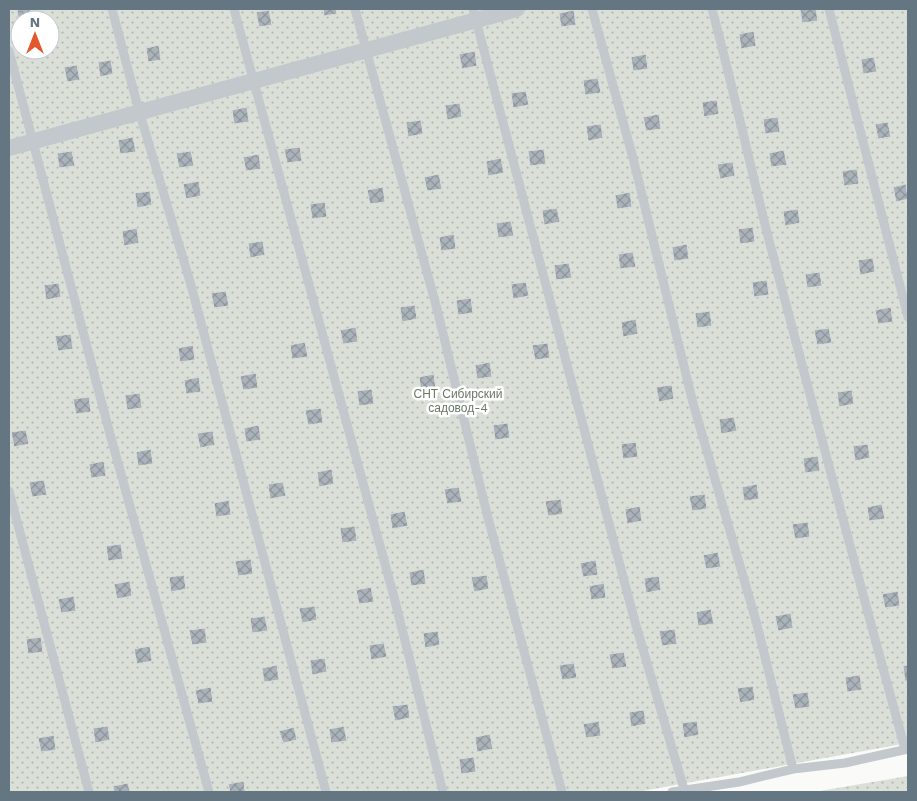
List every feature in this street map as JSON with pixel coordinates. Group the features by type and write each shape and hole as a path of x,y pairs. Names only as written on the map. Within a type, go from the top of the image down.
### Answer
{"street":[{"path":"9,148 366,49 474,14 517,9"}],"lane":[{"path":"112,9 139,111 191,285 326,792"},
{"path":"234,9 392,587 443,792"},
{"path":"355,9 437,309 488,518 562,792"},
{"path":"592,9 633,158 692,403 756,621 793,770"},
{"path":"672,792 740,782 793,770 845,763 907,749 824,453 769,240 733,86 712,9"},
{"path":"830,9 908,317"},
{"path":"474,14 635,622 684,789"},
{"path":"9,52 110,434 209,792"},
{"path":"9,491 89,792"}],"green space":[{"name":"СНТ Сибирский садовод-4","path":"9,9 908,9 908,743 637,792 9,792"},
{"path":"908,776 908,792 814,792"}],"building":[{"path":"323,9 336,9 337,14 324,16"},
{"path":"800,9 816,9 818,21 802,23"},
{"path":"269,10 272,25 259,27 256,12"},
{"path":"574,10 576,25 561,27 559,13"},
{"path":"754,31 756,46 741,49 739,34"},
{"path":"159,45 161,60 148,62 146,48"},
{"path":"475,51 477,66 462,69 459,54"},
{"path":"646,54 648,69 633,71 631,57"},
{"path":"874,57 877,72 863,74 861,59"},
{"path":"111,60 113,74 100,77 98,62"},
{"path":"77,65 80,80 67,82 64,67"},
{"path":"598,78 601,93 585,95 583,80"},
{"path":"526,91 529,105 513,108 511,93"},
{"path":"717,100 719,114 704,117 702,102"},
{"path":"460,103 462,117 447,120 445,105"},
{"path":"247,107 249,122 234,124 232,110"},
{"path":"659,114 661,129 646,131 643,117"},
{"path":"778,117 780,132 765,134 763,119"},
{"path":"421,120 423,134 408,137 406,122"},
{"path":"888,122 891,137 878,139 875,124"},
{"path":"601,124 603,138 588,141 586,126"},
{"path":"133,137 136,152 120,154 118,140"},
{"path":"300,147 302,161 287,163 284,149"},
{"path":"544,149 546,164 530,166 528,151"},
{"path":"784,150 787,165 771,167 769,153"},
{"path":"72,151 75,166 59,168 57,153"},
{"path":"191,151 194,166 179,168 176,153"},
{"path":"259,154 261,169 246,171 243,157"},
{"path":"501,158 504,173 488,176 486,161"},
{"path":"733,162 735,176 720,179 717,164"},
{"path":"857,169 859,184 844,186 842,171"},
{"path":"439,174 442,189 427,191 424,177"},
{"path":"199,181 201,196 186,199 183,184"},
{"path":"906,184 908,199 896,202 893,187"},
{"path":"383,187 385,202 370,204 367,190"},
{"path":"150,191 152,205 137,208 135,193"},
{"path":"630,192 632,207 617,209 615,195"},
{"path":"325,202 327,217 312,219 310,204"},
{"path":"557,208 560,222 544,225 542,210"},
{"path":"798,209 800,223 785,226 783,211"},
{"path":"511,221 514,236 498,238 496,223"},
{"path":"753,227 755,242 740,244 738,229"},
{"path":"137,228 139,243 124,246 122,231"},
{"path":"454,234 456,249 441,251 439,237"},
{"path":"263,241 265,255 250,258 248,243"},
{"path":"687,244 689,259 674,261 672,247"},
{"path":"633,252 636,267 620,269 618,254"},
{"path":"873,258 875,272 860,275 858,260"},
{"path":"569,263 572,278 556,280 554,265"},
{"path":"820,272 822,286 807,288 805,274"},
{"path":"767,280 769,295 754,297 752,282"},
{"path":"526,282 529,296 513,299 511,284"},
{"path":"59,283 61,297 46,300 44,285"},
{"path":"226,291 229,306 214,308 211,293"},
{"path":"471,298 473,313 458,315 456,300"},
{"path":"415,305 417,319 402,322 400,307"},
{"path":"891,307 893,322 878,324 875,310"},
{"path":"710,311 712,326 697,328 695,313"},
{"path":"636,319 638,334 623,337 621,322"},
{"path":"356,327 358,342 343,344 340,330"},
{"path":"829,328 832,343 817,345 814,330"},
{"path":"71,334 73,349 58,351 55,336"},
{"path":"305,342 308,357 292,359 290,345"},
{"path":"548,343 550,358 535,360 532,345"},
{"path":"193,345 195,360 180,362 178,348"},
{"path":"490,362 492,377 477,379 475,365"},
{"path":"256,373 258,388 243,390 240,376"},
{"path":"434,374 436,389 421,391 419,377"},
{"path":"199,377 201,392 186,394 184,380"},
{"path":"672,385 674,399 659,402 656,387"},
{"path":"372,389 374,404 359,406 357,391"},
{"path":"852,390 854,404 839,407 837,392"},
{"path":"140,393 142,408 127,410 125,395"},
{"path":"89,397 91,412 76,414 73,399"},
{"path":"321,408 323,423 308,425 305,410"},
{"path":"734,417 737,431 721,434 719,419"},
{"path":"508,423 510,438 495,440 493,425"},
{"path":"259,425 261,440 246,442 244,428"},
{"path":"26,430 29,444 14,447 11,432"},
{"path":"213,431 215,445 200,448 197,433"},
{"path":"636,442 638,457 623,459 621,444"},
{"path":"868,444 870,458 855,461 853,446"},
{"path":"151,449 153,464 138,466 136,452"},
{"path":"818,456 820,471 805,473 803,458"},
{"path":"104,461 106,476 91,478 89,464"},
{"path":"332,469 334,484 319,487 317,472"},
{"path":"44,480 47,495 32,497 29,482"},
{"path":"283,482 286,496 270,499 268,484"},
{"path":"757,484 759,499 744,501 742,487"},
{"path":"459,487 462,502 447,504 444,489"},
{"path":"705,494 707,509 692,511 689,496"},
{"path":"561,499 563,514 548,516 545,501"},
{"path":"229,500 231,515 216,517 214,503"},
{"path":"882,504 885,519 869,521 867,507"},
{"path":"640,506 642,521 627,524 625,509"},
{"path":"405,511 408,526 392,529 390,514"},
{"path":"808,522 810,537 795,539 792,524"},
{"path":"355,526 357,541 342,543 340,528"},
{"path":"121,544 123,559 108,561 106,546"},
{"path":"718,552 721,567 706,569 703,555"},
{"path":"251,559 253,574 238,576 235,561"},
{"path":"596,560 598,575 583,577 580,563"},
{"path":"424,569 426,584 411,586 409,572"},
{"path":"184,575 186,589 171,592 169,577"},
{"path":"487,575 489,589 474,592 471,577"},
{"path":"659,576 661,590 646,593 644,578"},
{"path":"130,581 132,596 117,599 114,584"},
{"path":"604,583 606,598 591,600 589,586"},
{"path":"371,587 374,602 359,604 356,590"},
{"path":"898,591 900,606 885,608 882,594"},
{"path":"74,596 76,611 61,613 58,599"},
{"path":"315,606 317,620 302,623 299,608"},
{"path":"711,609 714,624 698,626 696,612"},
{"path":"791,613 793,628 778,631 775,616"},
{"path":"265,616 268,631 252,633 250,618"},
{"path":"205,628 207,643 192,645 189,630"},
{"path":"675,629 677,644 662,646 659,631"},
{"path":"438,631 440,645 425,648 423,633"},
{"path":"41,637 43,652 28,654 26,639"},
{"path":"384,643 387,657 371,660 369,645"},
{"path":"150,646 152,661 137,664 134,649"},
{"path":"624,652 627,667 612,669 609,654"},
{"path":"325,658 327,672 312,675 310,660"},
{"path":"574,663 577,678 562,680 559,665"},
{"path":"277,665 279,680 264,682 262,668"},
{"path":"908,665 908,681 905,681 903,666"},
{"path":"860,675 862,690 847,692 845,677"},
{"path":"753,686 755,700 740,703 737,688"},
{"path":"211,687 213,702 198,704 195,690"},
{"path":"808,692 810,707 795,709 792,694"},
{"path":"408,704 410,718 395,721 392,706"},
{"path":"644,710 646,724 631,727 629,712"},
{"path":"599,721 601,736 586,738 583,724"},
{"path":"697,721 699,735 684,738 682,723"},
{"path":"108,726 110,740 95,743 93,728"},
{"path":"344,726 347,741 331,743 329,729"},
{"path":"294,727 297,740 283,743 279,731"},
{"path":"490,734 493,749 477,752 475,737"},
{"path":"54,735 56,750 41,752 38,738"},
{"path":"474,757 476,772 461,774 459,759"},
{"path":"244,781 245,792 230,792 228,784"},
{"path":"128,783 130,792 114,792 113,786"}]}
